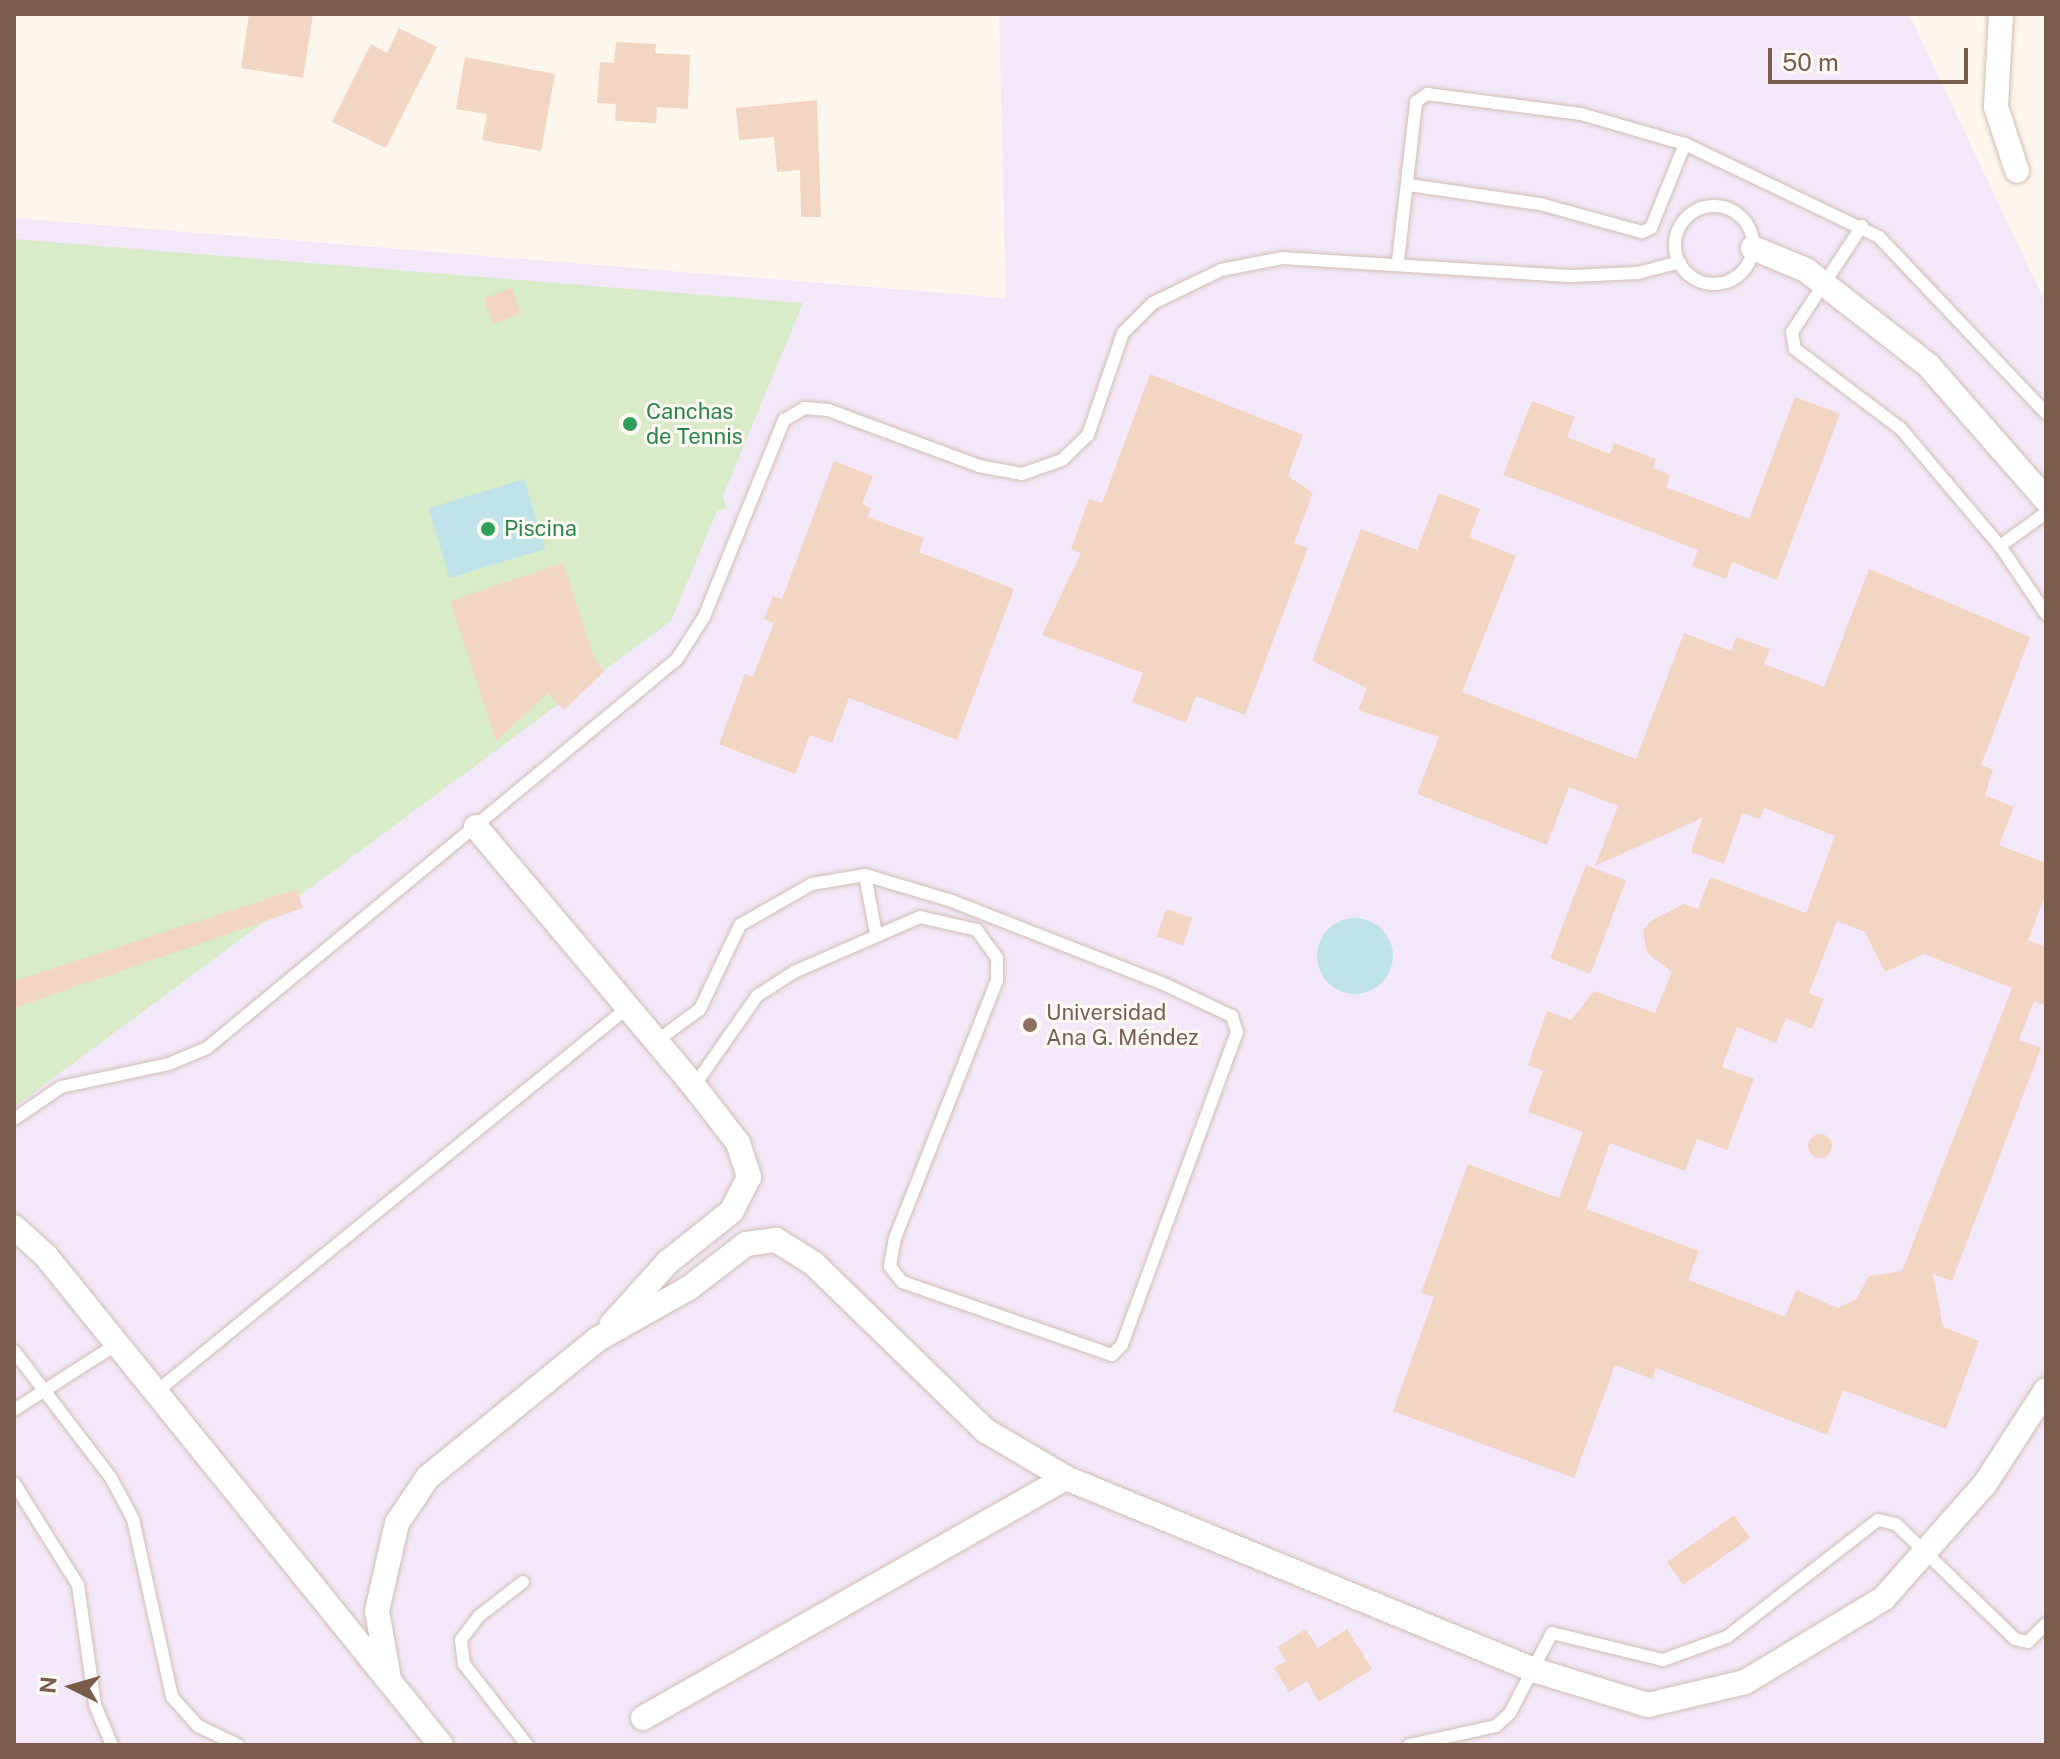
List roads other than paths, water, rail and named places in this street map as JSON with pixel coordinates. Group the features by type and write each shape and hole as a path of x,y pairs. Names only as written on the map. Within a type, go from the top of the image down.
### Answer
{"street":[{"path":"2001,14 1996,107 2017,171"},
{"path":"1753,248 1824,284 1928,365 2046,500"},
{"path":"389,1679 377,1611 397,1523 428,1477 598,1339 668,1262 732,1211 749,1177 738,1143 694,1086 476,827"},
{"path":"14,1227 117,1344 441,1745"},
{"path":"598,1339 689,1288 746,1244 776,1240 813,1263 986,1431 1066,1478 1534,1670 1648,1705 1745,1682 1884,1598 1985,1484 2046,1390"},
{"path":"643,1718 1066,1478"}],"lane":[{"path":"1398,261 1409,185 1411,114 1427,94 1581,114 1685,144 1862,226 2046,413"},
{"path":"1409,185 1540,204 1642,232 1651,228 1685,144"},
{"path":"1705,207 1735,212 1746,222 1753,248 1747,266 1723,284 1694,279 1680,262 1675,239 1681,225 1705,207"},
{"path":"1862,226 1792,332 1795,349 1901,429 2000,546 2046,614"},
{"path":"14,1119 61,1087 169,1064 207,1048 677,659 704,617 784,420 805,408 828,410 979,466 1022,474 1062,460 1088,435 1123,333 1153,303 1221,270 1282,258 1398,261 1572,276 1638,273 1680,262"},
{"path":"2000,546 2046,513"},
{"path":"865,875 876,934"},
{"path":"658,1040 700,1009 740,925 812,884 865,875 1088,953 1236,1023 1236,1042 1117,1353 1104,1355 894,1275 895,1238 997,981 997,958 977,930 936,917 876,934 757,996 694,1086"},
{"path":"156,1392 627,1008"},
{"path":"14,1410 117,1344"},
{"path":"14,1351 46,1389 133,1519 172,1697 198,1726 238,1745"},
{"path":"14,1483 78,1585 95,1705 112,1745"},
{"path":"1409,1745 1496,1726 1534,1670 1547,1636 1559,1631 1663,1660 1727,1637 1878,1520 1896,1524 2015,1639 2028,1642 2046,1624"},
{"path":"523,1582 479,1616 461,1640 464,1664 527,1745"}],"water":[{"name":"Piscina","path":"524,479 545,549 450,578 428,508"},
{"path":"1355,918 1370,921 1382,929 1390,941 1393,956 1390,971 1382,983 1370,991 1355,994 1340,991 1328,983 1320,971 1317,956 1320,941 1328,929 1340,921"}],"place":[{"name":"Canchas de Tennis","path":"630,424"},
{"name":"Piscina","path":"488,529"},
{"name":"Universidad Ana G. Méndez","path":"1030,1025"}]}
